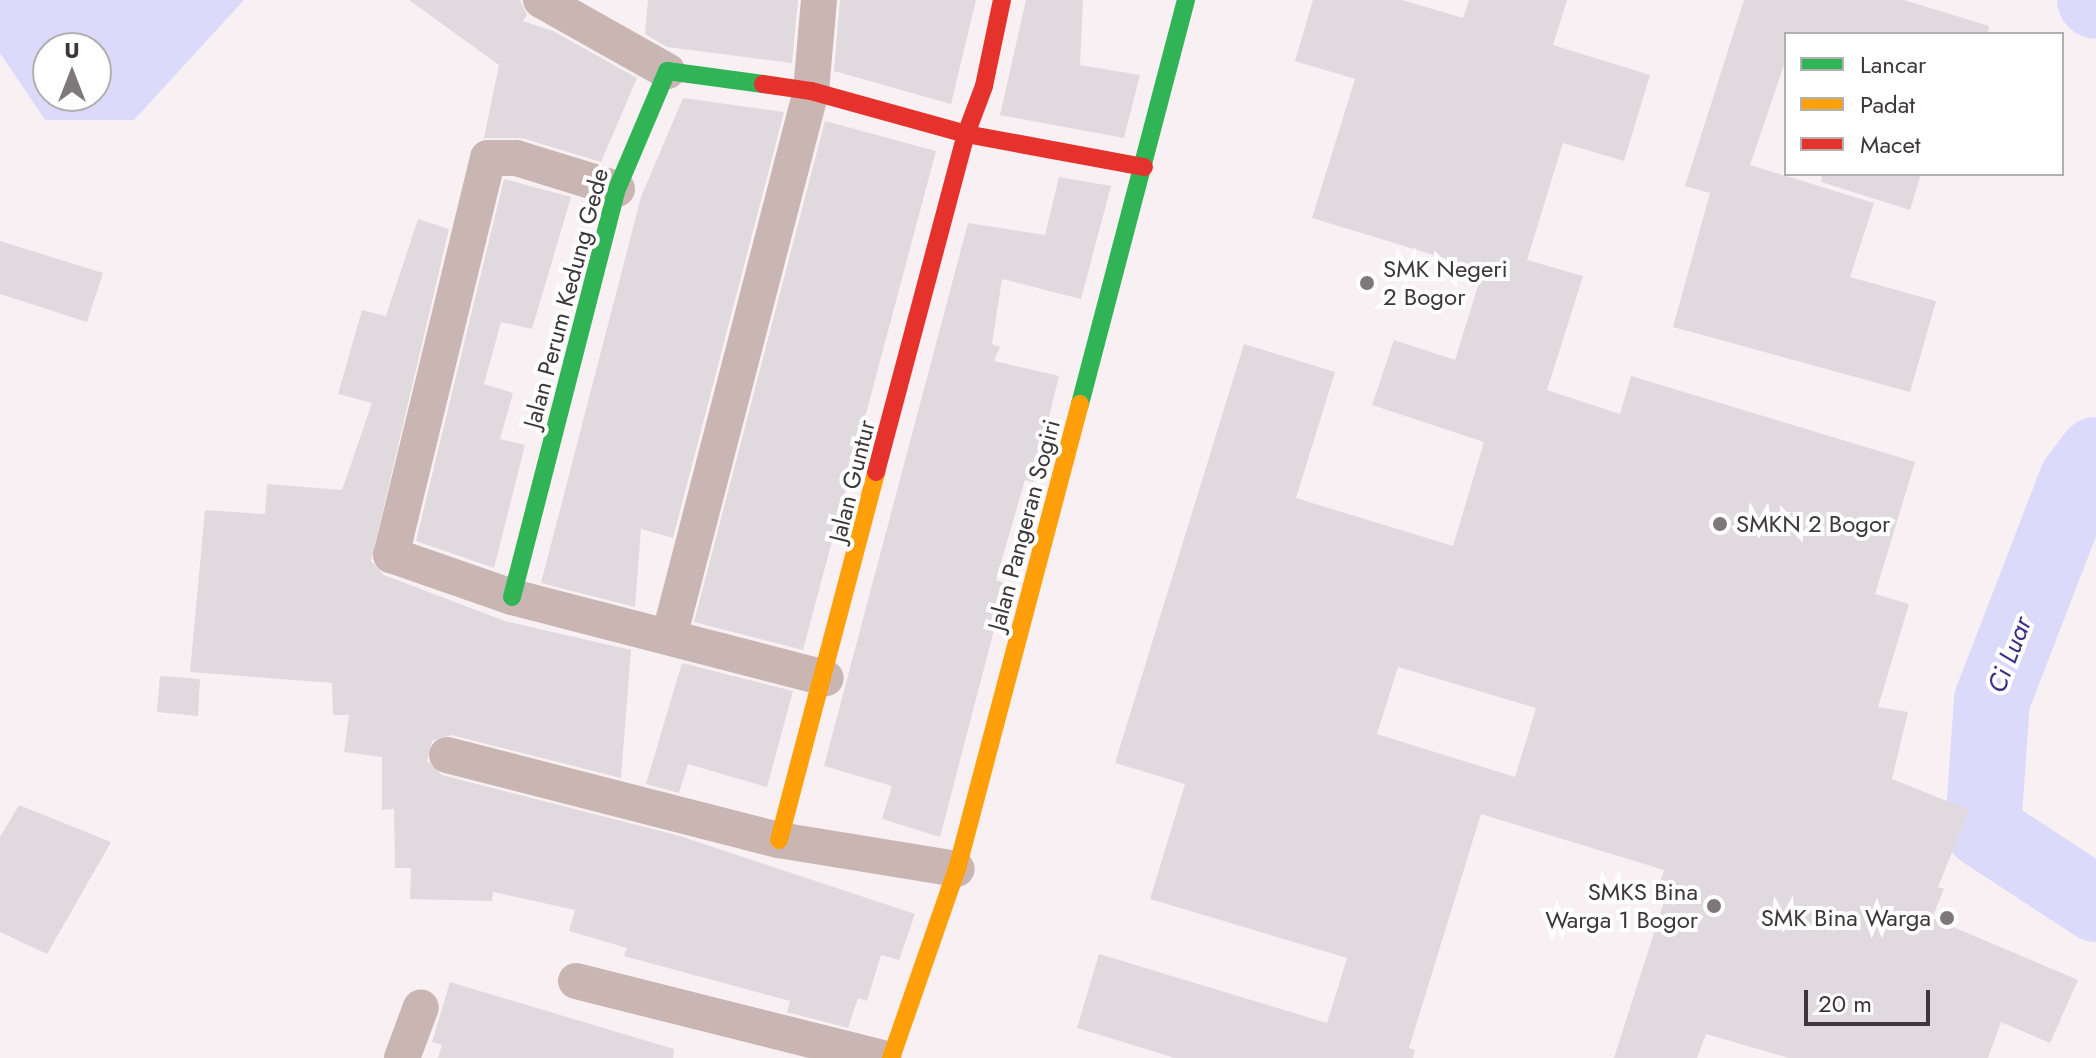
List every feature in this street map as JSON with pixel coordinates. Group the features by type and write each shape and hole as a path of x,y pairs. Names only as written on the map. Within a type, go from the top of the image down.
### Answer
{"street":[{"path":"541,0 667,71 811,91 966,134 1144,167"},
{"path":"669,637 811,91 819,0"},
{"name":"Jalan Guntur","path":"779,840 826,678 966,134 984,86 1002,0"},
{"name":"Jalan Pangeran Sogiri","path":"891,1058 957,869 1186,0"},
{"name":"Jalan Perum Kedung Gede","path":"512,597 617,189 667,71"},
{"path":"617,189 500,154 488,158 482,171 391,555 512,597 826,678"},
{"path":"447,755 779,840 957,869"},
{"path":"576,981 883,1058"},
{"path":"402,1058 421,1007"}],"water":[{"path":"0,0 244,0 134,120 45,120 40,112 112,112 112,32 32,32 32,101 0,53"}],"building":[{"path":"409,0 520,0 527,15 523,21 553,31 637,78 601,162 522,138 484,138 499,65"},
{"path":"648,0 798,0 792,63 667,47 645,34"},
{"path":"840,0 976,0 951,104 834,71"},
{"path":"1026,0 1083,0 1080,65 1140,75 1124,138 1000,115"},
{"path":"1313,0 1402,0 1463,18 1469,0 1567,0 1553,45 1650,75 1624,161 1563,143 1527,260 1583,276 1547,390 1620,414 1631,376 1915,462 1875,594 1909,604 1878,707 1908,712 1892,779 1969,810 1938,887 1944,889 1932,918 2078,980 2050,1043 2001,1022 1988,1058 1789,1058 1706,1034 1697,1058 1614,1058 1669,886 1660,883 1664,870 1481,814 1409,1048 1415,1050 1413,1058 1175,1058 1077,1028 1099,954 1327,1023 1347,958 1150,899 1185,784 1115,763 1244,344 1335,372 1296,498 1453,546 1484,442 1372,405 1394,340 1455,360 1483,270 1312,218 1355,79 1295,61","holes":["1398,667 1536,708 1515,777 1377,734"]},
{"path":"1744,0 1904,0 1989,26 1988,32 1784,32 1784,65 1750,165 1874,203 1850,277 1936,301 1910,392 1673,327 1710,193 1685,186"},
{"path":"683,98 784,112 673,538 641,529 635,607 541,583 641,197"},
{"path":"825,121 936,151 803,650 694,622"},
{"path":"1822,176 1920,176 1910,210 1821,182"},
{"path":"1059,177 1111,186 1081,299 1002,279 992,344 1000,347 994,361 1059,376 1033,482 1025,480 996,580 1006,584 940,837 882,819 892,786 824,766 968,223 1045,235"},
{"path":"504,179 571,197 532,329 501,322 484,384 513,393 500,439 525,445 494,568 416,541"},
{"path":"418,219 449,229 371,561 384,575 505,621 631,650 621,778 451,735 432,741 427,761 442,775 680,836 915,914 899,960 881,955 867,1001 858,998 848,1028 787,1012 790,1001 624,956 627,948 569,931 575,910 493,892 492,901 410,899 411,868 395,868 394,809 382,810 382,757 344,752 349,715 333,715 332,683 190,672 205,510 265,514 267,484 342,490 372,403 338,394 362,310 386,316"},
{"path":"0,241 103,273 87,322 0,294"},
{"path":"682,663 793,691 767,787 688,764 679,793 646,784"},
{"path":"160,676 200,679 198,716 157,712"},
{"path":"19,805 111,842 47,954 0,932 0,837"},
{"path":"450,982 674,1049 673,1058 438,1058 442,1045 432,1042"}],"waterway":[{"name":"Ci Luar","path":"2096,455 2077,480 1992,700 1983,830 2096,904"}],"traffic: fast":[{"path":"1080,404 1186,0"},
{"path":"512,597 617,189 667,71 763,84"}],"traffic: slow":[{"path":"891,1058 957,869 1080,404"},
{"path":"779,840 876,472"}],"traffic: jam":[{"path":"876,472 966,134 984,86 1002,0"},
{"path":"763,84 811,91 966,134 1144,167"}],"place":[{"name":"SMK Negeri 2 Bogor","path":"1367,283"},
{"name":"SMKN 2 Bogor","path":"1720,524"},
{"name":"SMKS Bina Warga 1 Bogor","path":"1714,906"},
{"name":"SMK Bina Warga","path":"1947,918"}]}
